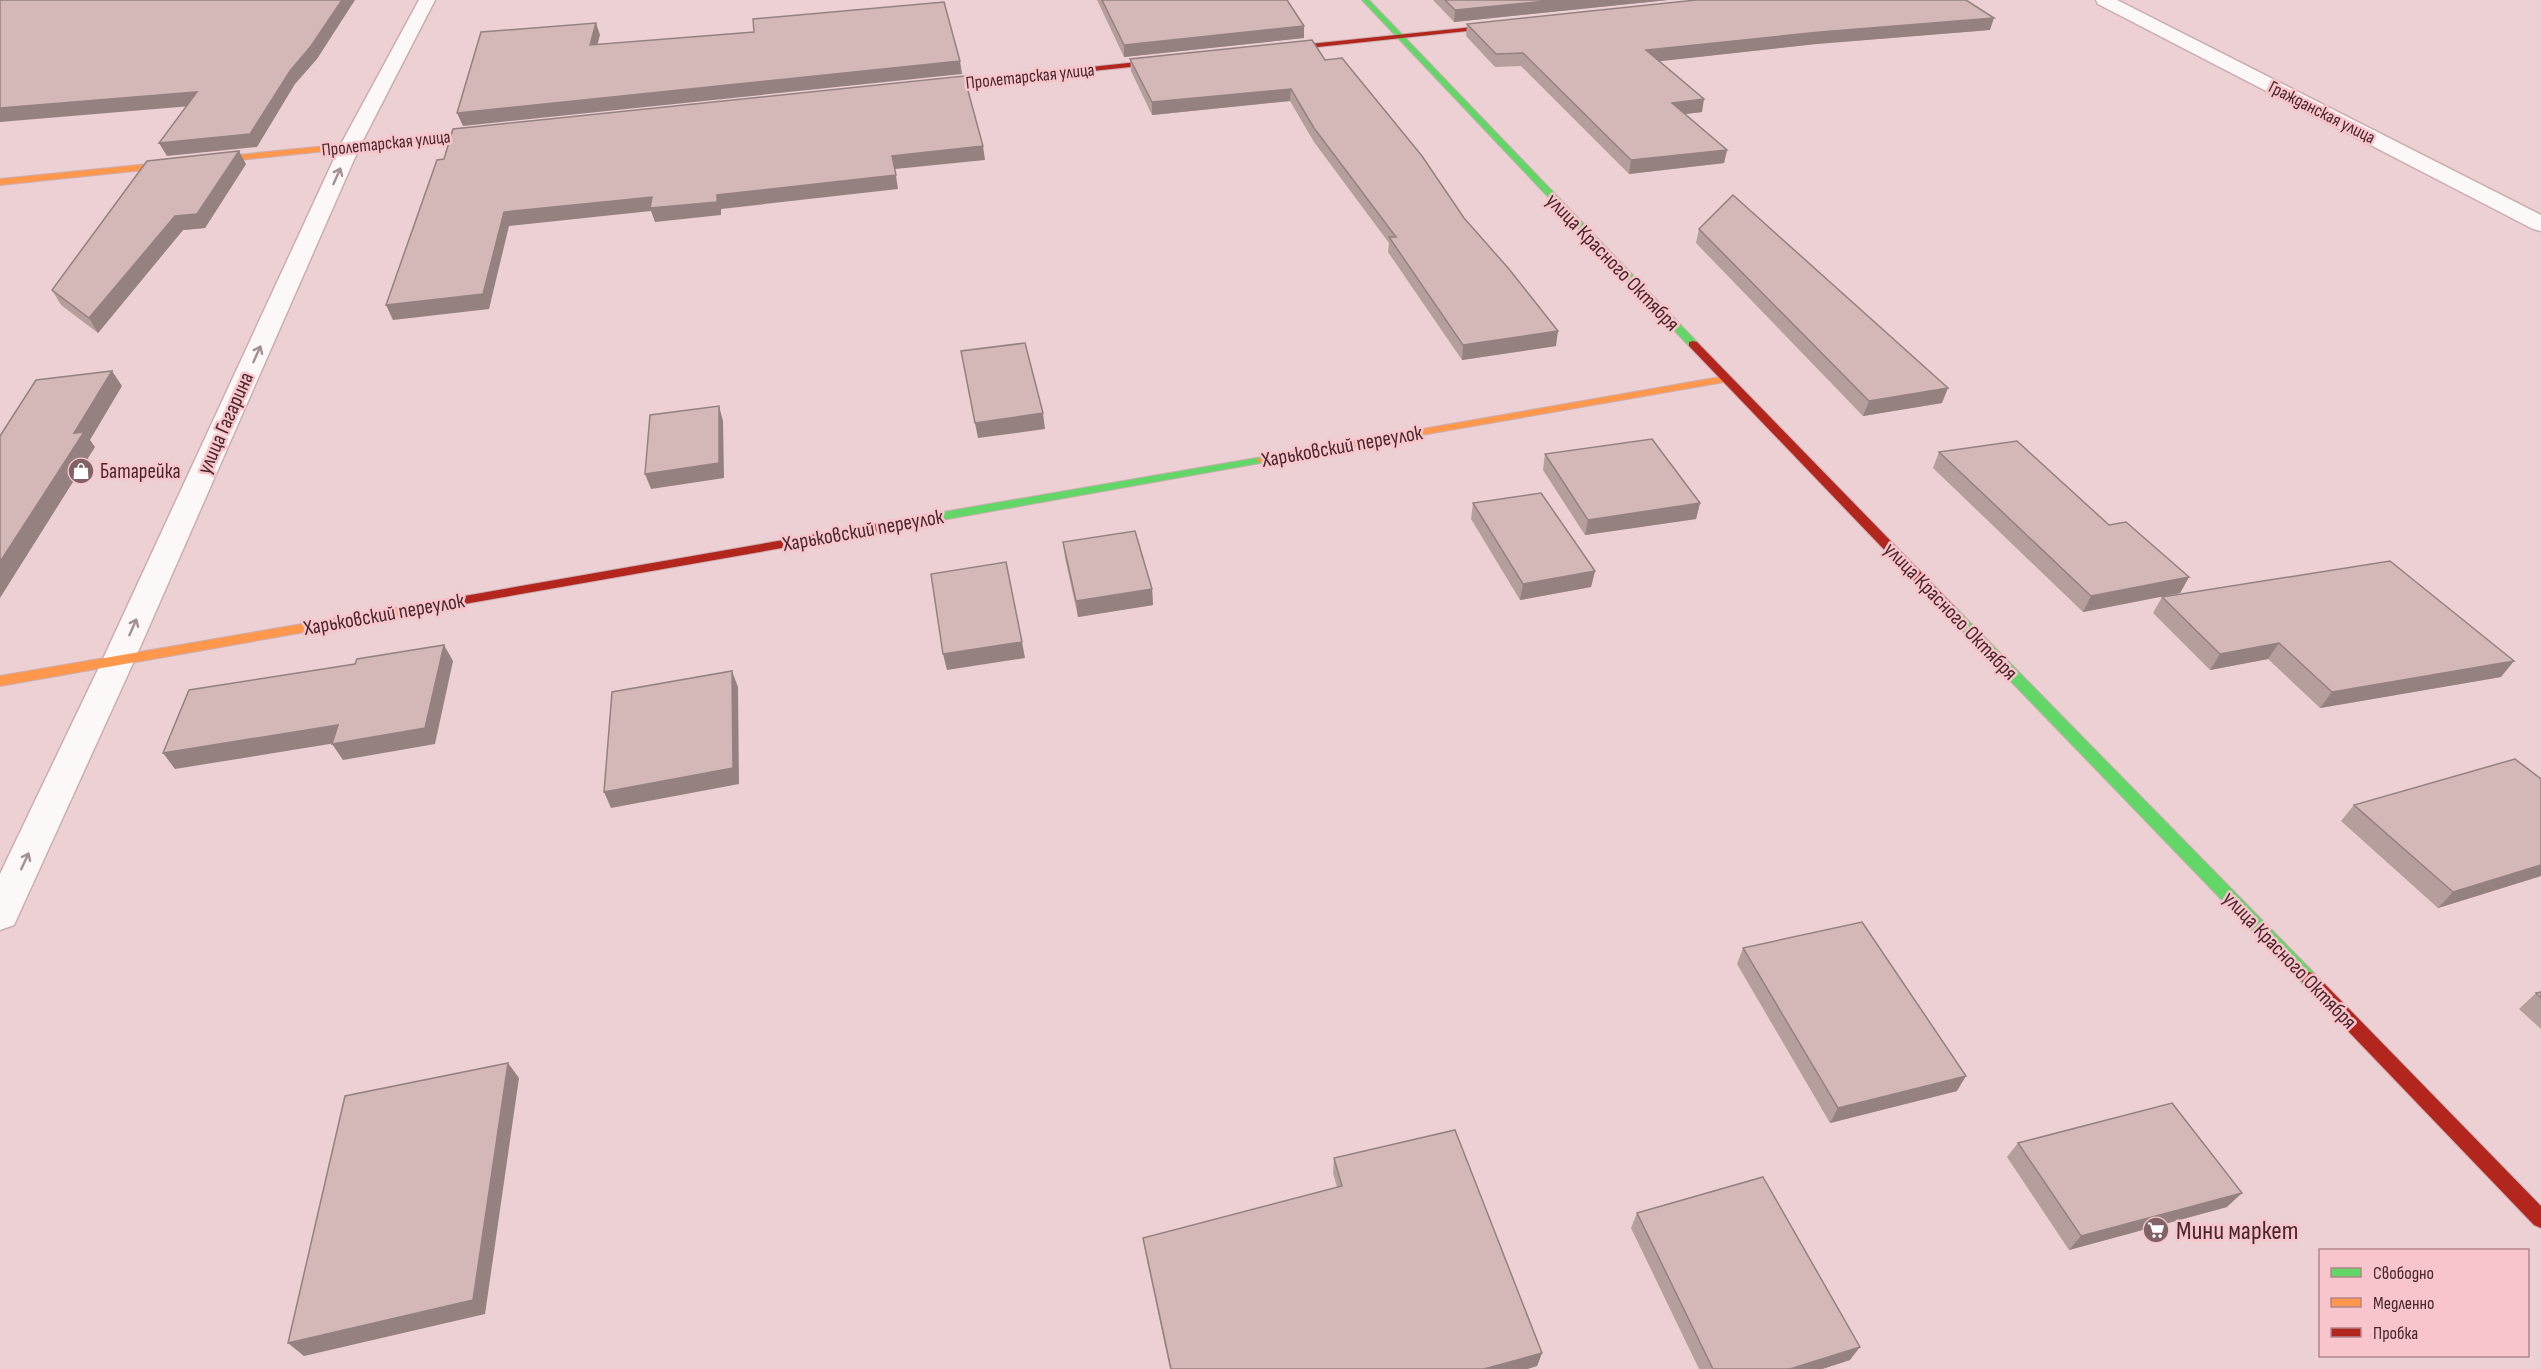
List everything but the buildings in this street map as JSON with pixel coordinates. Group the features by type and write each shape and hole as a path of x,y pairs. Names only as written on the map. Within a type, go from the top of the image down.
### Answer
{"street":[{"name":"улица Гагарина","path":"0,914 118,661 350,146 426,0"},
{"name":"улица Красного Октября","path":"1365,0 1726,379 2541,1219"},
{"name":"Гражданская улица","path":"2104,0 2541,224"},
{"path":"1255,52 1527,23"},
{"name":"Пролетарская улица","path":"910,88 1184,60"},
{"name":"Пролетарская улица","path":"0,182 505,130"},
{"name":"Харьковский переулок","path":"0,681 1726,379"}],"traffic: fast":[{"path":"1365,0 1693,344"},
{"path":"920,520 1262,460"},
{"path":"1949,609 2309,979"}],"traffic: slow":[{"path":"0,182 495,131"},
{"path":"1262,460 1726,379"},
{"path":"0,681 419,608"}],"traffic: jam":[{"path":"1271,50 1512,25"},
{"path":"922,87 1175,60"},
{"path":"1693,344 1949,609"},
{"path":"419,608 920,520"},
{"path":"2309,979 2541,1219"}],"place":[{"name":"Батарейка","path":"81,471"},
{"name":"Мини маркет","path":"2156,1230"}]}
